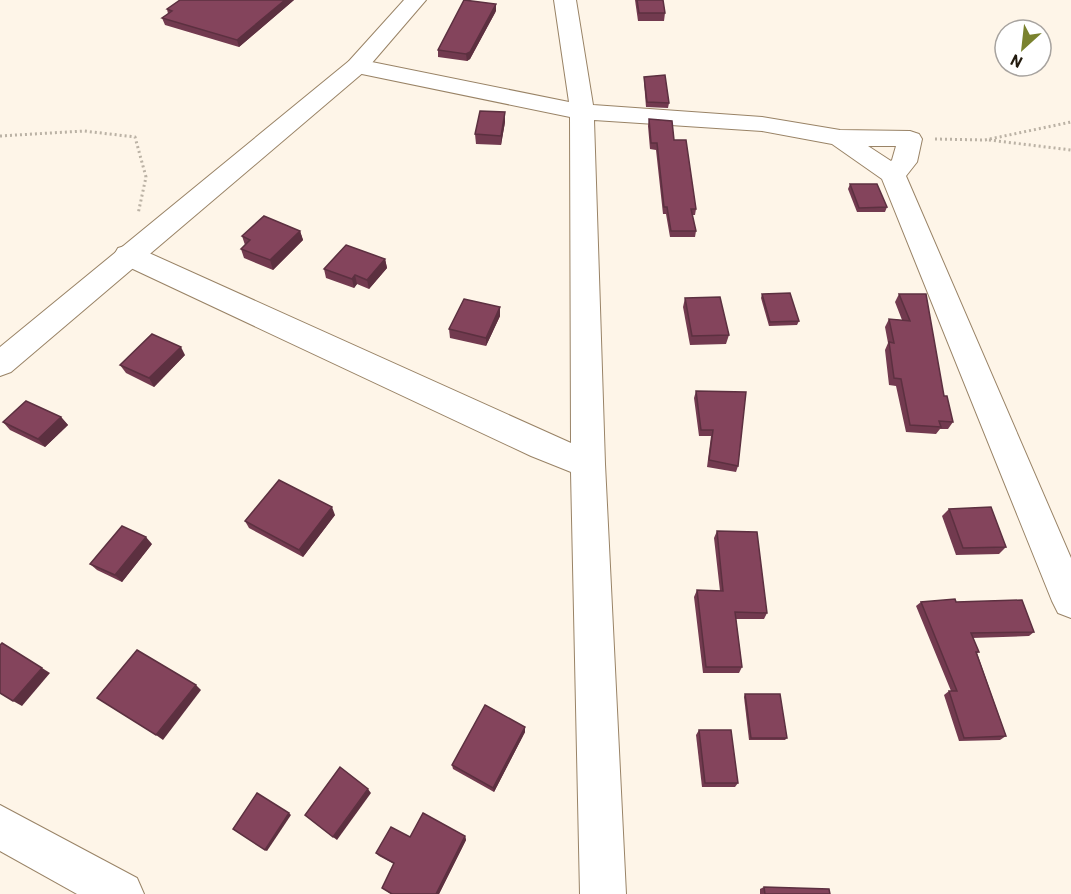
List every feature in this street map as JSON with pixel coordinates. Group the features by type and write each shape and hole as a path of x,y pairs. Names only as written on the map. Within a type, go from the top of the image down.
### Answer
{"street":[{"path":"0,364 357,66 415,0"},
{"path":"565,0 582,112 588,464 603,894"},
{"path":"357,66 582,112 762,124 840,138 910,139 904,162 892,175"},
{"path":"840,138 892,175 1071,602"},
{"path":"128,255 532,442 588,464"},
{"path":"0,827 121,894"}],"path":[{"path":"985,140 1071,122"},
{"path":"0,136 84,131 135,137 146,177 128,255"},
{"path":"910,139 985,140 1071,150"}],"building":[{"path":"180,0 285,0 237,40 162,18 172,11 167,9"},
{"path":"464,0 496,4 470,52 466,54 438,50"},
{"path":"637,0 663,0 665,13 639,13"},
{"path":"665,75 669,103 647,102 644,77"},
{"path":"480,111 505,112 501,136 475,134"},
{"path":"649,119 672,121 674,140 686,140 696,209 691,209 696,231 671,231 667,207 664,207 657,143 651,143"},
{"path":"850,184 877,184 887,207 859,208"},
{"path":"264,216 300,231 270,260 241,249 250,240 242,236"},
{"path":"346,245 385,259 367,280 355,275 352,279 324,269"},
{"path":"790,293 799,321 770,322 762,294"},
{"path":"899,294 926,294 944,396 947,396 953,422 939,421 941,427 910,425 901,379 894,378 889,342 894,343 889,319 910,321"},
{"path":"720,297 729,335 692,336 685,298"},
{"path":"464,299 500,307 486,338 449,329"},
{"path":"152,334 181,347 149,378 120,365"},
{"path":"696,391 746,392 738,466 709,460 713,430 701,430"},
{"path":"26,401 61,417 38,439 3,422"},
{"path":"279,480 332,507 299,550 245,521"},
{"path":"991,507 1006,547 963,548 949,509"},
{"path":"122,526 146,537 115,575 90,564"},
{"path":"717,531 757,532 767,613 735,612 742,667 706,667 697,590 723,591"},
{"path":"955,599 956,602 1022,600 1034,632 971,633 1006,736 964,738 949,691 957,691 921,602"},
{"path":"2,643 42,668 13,701 0,693 0,645"},
{"path":"137,650 196,685 156,735 97,698"},
{"path":"745,694 780,694 787,738 751,738"},
{"path":"485,705 525,727 493,788 452,765"},
{"path":"699,730 731,730 738,783 705,783"},
{"path":"340,767 368,789 333,837 305,815"},
{"path":"257,793 289,813 265,850 233,829"},
{"path":"423,813 465,836 436,894 392,894 382,888 394,863 376,853 391,827 410,837"},
{"path":"764,887 829,889 830,894 765,894"}]}
